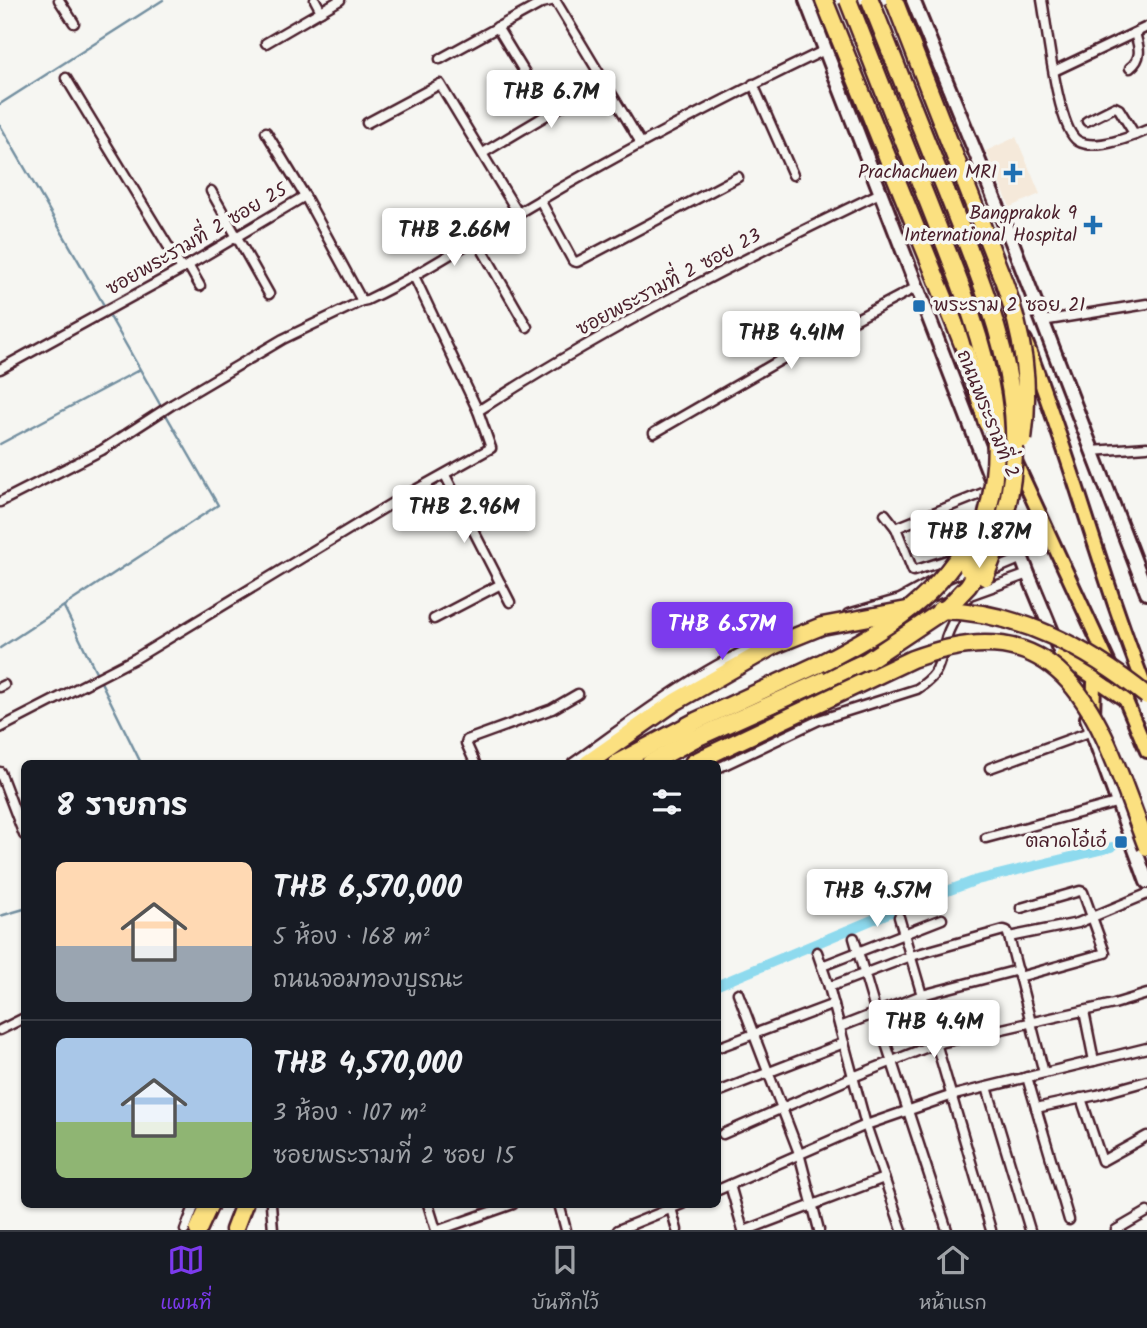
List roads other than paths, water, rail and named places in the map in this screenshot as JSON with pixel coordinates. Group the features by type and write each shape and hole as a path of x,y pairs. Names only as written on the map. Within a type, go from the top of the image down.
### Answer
{"highway":[{"path":"824,0 966,352 980,393 990,446 989,512"},
{"path":"846,0 963,291 984,356 996,425 995,479 989,512 967,562"},
{"path":"623,760 696,720 819,664 886,628 923,599 962,553 976,528 986,501 995,457 994,408 982,354 846,0"},
{"path":"655,760 694,738 867,661 948,607 968,586 1005,522 1021,468 1025,437 1023,395 1013,346 944,164 873,0"},
{"path":"873,0 982,283 999,334 1013,402 1015,447 1001,492 1001,534 985,577"},
{"path":"894,0 1004,282 1018,325 1026,363 1027,393 1023,438 1001,492"},
{"path":"592,760 675,702 775,645 822,626 914,609 952,610 998,617 1041,631 1110,666 1146,690"},
{"path":"710,760 912,659 968,643 991,643 1035,656 1053,666 1069,680 1090,707 1108,744 1147,847"},
{"path":"196,1230 206,1208"},
{"path":"234,1230 242,1208"}],"main road":[{"name":"ถนนพระรามที่ 2","path":"806,0 917,287 1001,492 1016,543 1092,731 1147,882"},
{"name":"ถนนพระรามที่ 2","path":"831,0 965,348 1147,751"},
{"path":"886,0 957,164 1045,391 1146,690"},
{"path":"914,0 1147,593"},
{"path":"1092,731 1094,630"},
{"path":"1062,656 1126,701"}],"street":[{"path":"60,0 74,23"},
{"path":"315,0 321,11"},
{"path":"266,43 340,0"},
{"path":"440,59 542,2 555,0 641,143"},
{"path":"1042,0 1063,116 1069,131 1078,141 1099,144 1121,140 1147,130"},
{"path":"497,27 550,114"},
{"path":"1054,71 1147,27"},
{"path":"1130,68 1138,62 1139,57 1135,33"},
{"path":"0,502 102,450 283,339 414,276 475,237 641,143 753,84 825,50"},
{"path":"65,78 185,267 200,286"},
{"path":"483,153 604,81"},
{"path":"367,122 439,84 518,213"},
{"path":"753,84 793,174"},
{"path":"1087,121 1115,107 1135,135"},
{"path":"265,132 305,195"},
{"path":"540,200 573,261 577,262 738,177"},
{"path":"211,191 269,294"},
{"name":"ซอยพระรามที่ 2 ซอย 23","path":"478,411 550,366 678,295 880,193"},
{"name":"ซอยพระรามที่ 2 ซอย 25","path":"0,369 237,238 305,195 362,301"},
{"path":"475,237 527,327"},
{"path":"0,728 102,675 237,598 394,502 491,448 478,411 414,276"},
{"path":"654,433 796,351 917,287"},
{"path":"1042,321 1147,304"},
{"path":"1092,451 1147,447"},
{"path":"444,475 510,602"},
{"path":"896,528 1001,492"},
{"path":"967,562 1001,492"},
{"path":"885,514 896,528 913,571 967,562"},
{"path":"577,760 726,661 809,625 901,599 967,562 1016,543"},
{"path":"601,760 752,661 798,639 889,610 908,607 1022,558"},
{"path":"711,760 819,720 916,689 931,680 939,667 945,642 964,601 970,596 1028,574"},
{"path":"434,619 501,584"},
{"path":"474,760 467,740 552,709 578,694"},
{"path":"990,768 1092,731"},
{"path":"0,772 21,827"},
{"path":"986,838 1116,803"},
{"path":"840,1027 922,995 1103,955 1104,951 1085,895 1080,891 1021,908"},
{"path":"1009,937 1078,923 1147,894"},
{"path":"899,917 991,1230"},
{"path":"822,965 942,919"},
{"path":"829,986 911,956 1004,930 1009,937 1044,1073"},
{"path":"854,938 947,1230"},
{"path":"817,952 829,986 866,1125 902,1230"},
{"path":"738,993 799,1153 819,1230"},
{"path":"723,1134 935,1044 1147,994"},
{"path":"722,1046 834,1004"},
{"path":"1084,1011 1094,1061"},
{"path":"0,1030 21,1020"},
{"path":"721,1092 844,1043"},
{"path":"721,1189 799,1153 909,1110 987,1087 1146,1050"},
{"path":"1027,1077 1069,1220"},
{"path":"1035,1108 1147,1081"},
{"path":"987,1087 1030,1230"},
{"path":"1082,1098 1102,1161 1147,1136"},
{"path":"730,1185 745,1230 884,1178"},
{"path":"185,1230 193,1208"},
{"path":"271,1208 273,1230"},
{"path":"430,1208 438,1230 495,1208"},
{"path":"560,1208 566,1230"},
{"path":"618,1230 630,1228 671,1209 677,1230"},
{"path":"1116,1230 1147,1212"}],"waterway":[{"path":"0,104 163,0"},
{"path":"0,125 105,307"},
{"path":"108,313 162,408"},
{"path":"0,444 139,370"},
{"path":"0,648 218,505 165,413"},
{"path":"64,607 140,760"},
{"path":"721,984 898,909 977,880 1112,847"},
{"path":"0,916 21,910"}],"place":[{"name":"Prachachuen MRI","path":"1013,173"},
{"name":"Bangprakok 9 International Hospital","path":"1093,225"},
{"name":"พระราม 2 ซอย 21","path":"919,306"},
{"name":"ตลาดโอ๋เอ๋","path":"1121,842"}]}
